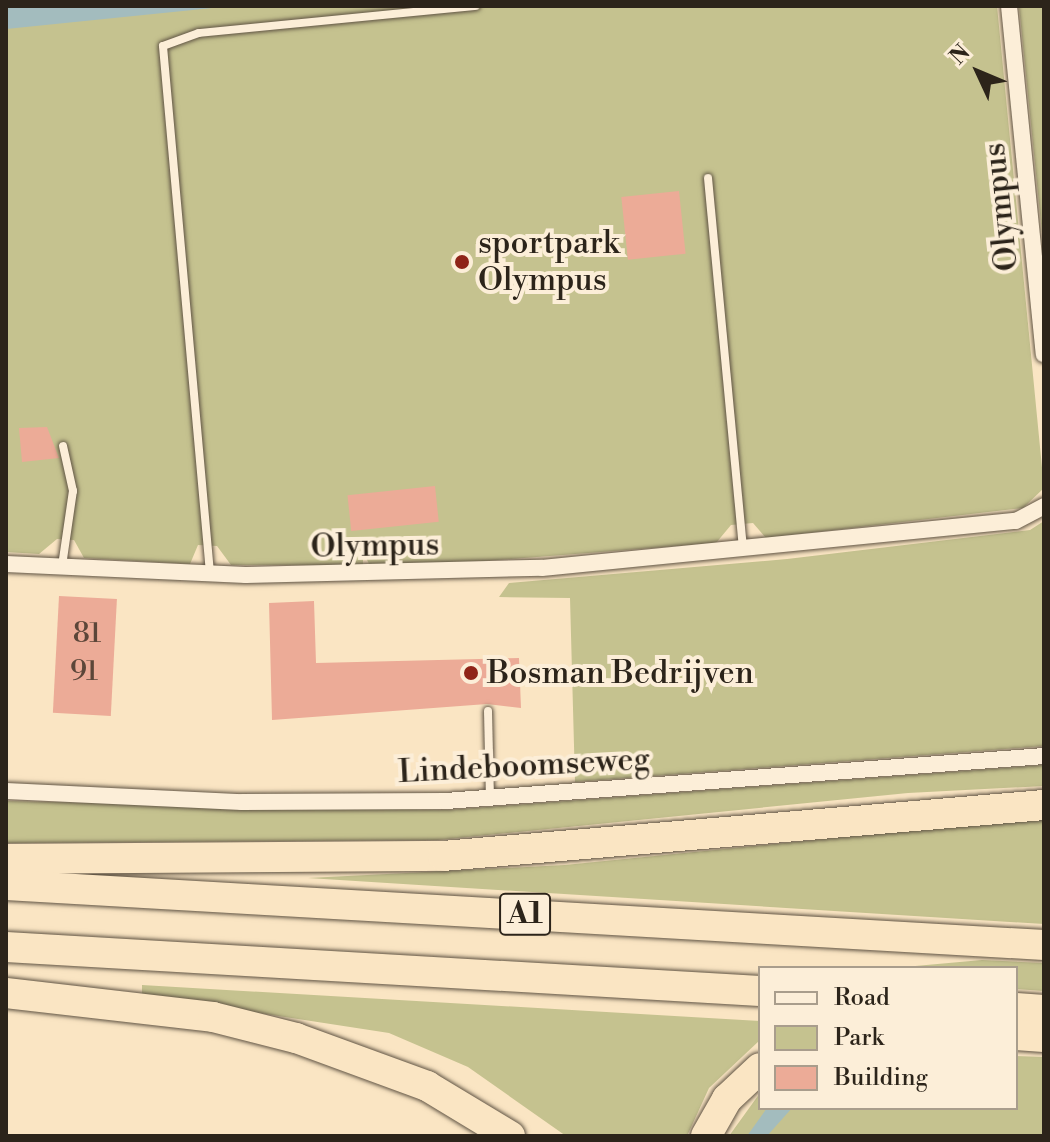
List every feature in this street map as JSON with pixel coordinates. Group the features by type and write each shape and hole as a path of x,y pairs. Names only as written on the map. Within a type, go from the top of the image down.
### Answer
{"highway":[{"name":"A1","path":"6,859 443,856 1044,805"},
{"name":"A1","path":"6,885 1044,945"},
{"name":"A1","path":"6,947 758,991"},
{"path":"6,993 213,1017 296,1038 427,1086 510,1136"},
{"path":"1018,1008 1044,1010"},
{"path":"1018,1035 1044,1037"},
{"path":"706,1136 727,1099 758,1070"}],"street":[{"name":"Olympus","path":"1009,6 1044,354"},
{"name":"Olympus","path":"6,564 210,574 419,575 744,551 1016,521 1044,506"},
{"name":"Lindeboomseweg","path":"6,791 242,802 490,798 1044,756"}],"lane":[{"path":"210,574 163,46 199,33 476,6"},
{"path":"708,178 744,551"},
{"path":"62,566 73,491 63,446"},
{"path":"488,711 490,798"}],"green space":[{"name":"sportpark Olympus","path":"128,6 997,6 1044,488 1023,508 766,538 753,523 731,525 716,543 446,564 369,564 363,551 363,565 231,565 217,546 198,545 190,564 84,558 74,540 57,539 39,554 6,552 6,18"},
{"path":"1019,6 1044,6 1044,253"},
{"path":"1044,521 1044,746 575,782 570,598 499,597 509,583 787,559 1030,530"},
{"path":"1044,765 1044,786 908,793 438,840 6,843 6,801 447,810"},
{"path":"1044,817 1044,924 308,878 565,865"},
{"path":"982,960 1044,963 1044,991 1018,989 1018,966 915,966"},
{"path":"142,985 758,1021 758,1042 709,1088 687,1136 566,1136 468,1067 389,1033 142,995"},
{"path":"1018,1056 1044,1057 1044,1136 729,1136 758,1096 758,1110 1018,1110"}],"water":[{"path":"232,6 6,29 6,8"},
{"path":"766,1110 790,1110 767,1136 747,1136"}],"building":[{"path":"679,191 686,254 628,260 621,197"},
{"path":"47,427 59,458 22,462 19,428"},
{"path":"435,486 439,522 351,531 347,495"},
{"path":"59,596 117,599 111,716 53,713"},
{"path":"314,601 316,663 519,658 521,708 487,704 272,720 269,603"}],"place":[{"name":"sportpark Olympus","path":"462,262"},
{"name":"Bosman Bedrijven","path":"471,673"}]}
